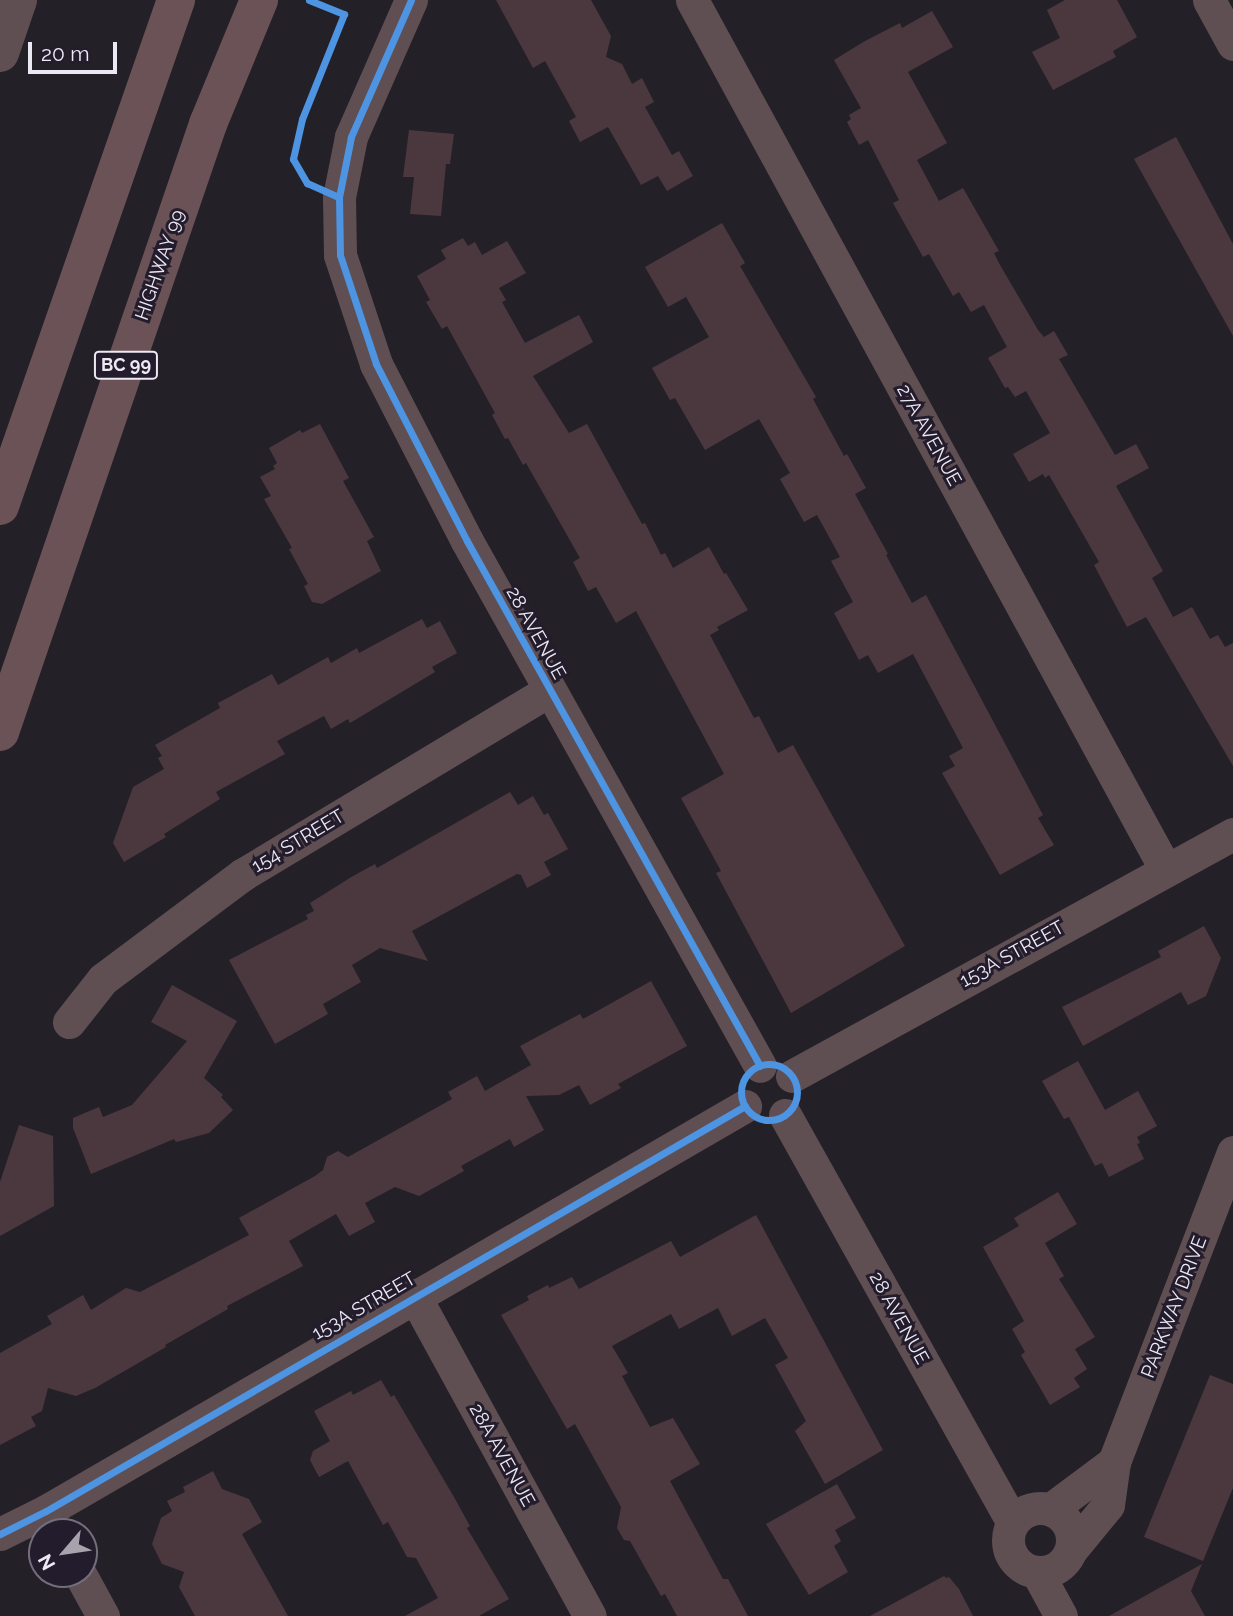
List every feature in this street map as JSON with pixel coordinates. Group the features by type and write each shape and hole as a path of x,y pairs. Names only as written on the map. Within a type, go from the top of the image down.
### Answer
{"highway":[{"path":"0,506 176,0"},
{"name":"HIGHWAY 99","path":"0,732 208,124 259,0"}],"street":[{"path":"0,53 18,0"},
{"name":"28 AVENUE","path":"411,0 351,137 339,197 340,255 376,364 467,541 760,1066"},
{"name":"27A AVENUE","path":"692,0 1166,870"},
{"path":"1209,0 1233,44"},
{"name":"154 STREET","path":"69,1022 103,979 242,875 550,690"},
{"name":"153A STREET","path":"792,1076 1233,834"},
{"path":"778,1065 792,1076 797,1094 795,1102 785,1115 766,1120 758,1118 745,1105 742,1098 743,1082 747,1075 760,1066 778,1065"},
{"name":"153A STREET","path":"57,1518 414,1295 745,1105"},
{"name":"28 AVENUE","path":"785,1115 1012,1522"},
{"name":"PARKWAY DRIVE","path":"1071,1550 1108,1505 1114,1462 1233,1152"},
{"name":"28A AVENUE","path":"414,1295 590,1616"},
{"path":"1051,1509 1114,1462"},
{"path":"1037,1573 1058,1567 1071,1550 1071,1530 1060,1514 1051,1509 1029,1508 1012,1522 1008,1532 1010,1554 1017,1563 1037,1573 1061,1616"},
{"name":"153A STREET","path":"0,1534 28,1527"},
{"path":"88,1588 103,1616"}],"building":[{"path":"496,0 591,0 611,36 606,57 622,64 632,84 642,78 654,102 645,107 672,155 679,151 693,176 667,191 658,176 641,185 608,127 580,142 569,121 576,117 545,61 533,68"},
{"path":"1065,0 1117,0 1137,37 1113,51 1116,57 1053,90 1032,52 1060,38 1047,10"},
{"path":"932,11 953,47 908,72 947,143 917,160 939,201 963,188 999,251 994,253 1000,265 1038,330 1044,337 1054,331 1068,355 1059,359 1115,455 1136,444 1149,468 1116,486 1163,571 1152,578 1173,617 1192,607 1210,639 1218,635 1225,647 1233,643 1233,766 1146,617 1127,627 1094,565 1099,562 1049,475 1045,478 1043,474 1029,482 1013,454 1050,433 1026,391 1015,397 1008,387 1005,388 988,358 1007,347 984,305 971,312 959,292 953,296 929,254 923,257 893,203 899,200 868,140 859,145 847,122 851,119 849,115 861,108 834,60 900,23 902,28"},
{"path":"409,130 454,134 450,164 446,164 441,216 410,214 414,177 403,177"},
{"path":"1176,137 1233,244 1233,336 1134,159"},
{"path":"722,223 745,263 740,266 816,397 813,399 844,456 847,454 866,488 855,494 912,603 926,595 1043,815 1038,818 1054,845 1000,875 942,773 955,766 949,756 963,748 913,654 878,673 868,655 859,660 834,613 853,602 831,561 840,557 817,515 804,522 780,479 790,473 759,419 705,450 675,398 670,400 652,368 709,337 686,297 668,307 645,267"},
{"path":"463,238 468,246 475,242 482,255 507,241 526,273 499,288 506,300 502,302 525,343 579,315 593,342 533,376 569,433 587,424 642,524 645,523 661,555 665,553 673,568 709,547 724,574 726,573 748,610 717,627 719,630 710,635 754,718 759,716 778,753 793,745 905,946 791,1013 716,873 721,871 681,798 724,774 636,611 616,623 596,587 588,591 573,562 580,558 526,463 523,465 508,438 505,439 492,415 495,413 447,326 442,329 426,302 430,300 417,276 446,259 441,250"},
{"path":"320,424 349,478 343,481 374,537 367,541 381,571 322,604 312,602 304,586 308,584 289,549 292,548 264,499 271,496 260,477 275,469 273,466 277,463 269,448 300,430 302,433"},
{"path":"422,619 427,628 440,621 457,653 432,667 435,672 350,723 348,719 331,729 324,716 277,741 285,754 216,792 220,799 164,834 166,837 124,862 113,843 133,787 164,769 158,758 162,756 155,745 220,708 218,703 272,674 278,685 328,657 331,663 357,648 359,653"},
{"path":"510,792 518,805 533,796 544,815 548,813 568,849 544,862 551,875 527,888 521,875 517,874 412,931 428,961 380,948 352,965 361,982 323,1004 328,1014 275,1044 229,960 308,919 306,915 314,911 310,903 353,876 375,864 377,868"},
{"path":"1204,926 1221,958 1206,996 1188,1005 1181,992 1083,1046 1062,1007 1161,957 1158,951"},
{"path":"651,981 687,1046 618,1084 621,1088 590,1105 579,1085 559,1095 526,1096 544,1130 514,1147 510,1139 461,1166 464,1171 419,1196 395,1187 365,1203 375,1222 349,1236 336,1214 289,1241 303,1266 227,1306 228,1309 95,1388 76,1396 48,1388 42,1411 31,1417 36,1426 0,1445 0,1353 52,1324 47,1316 83,1295 91,1310 126,1288 140,1292 249,1235 239,1218 315,1176 323,1170 327,1157 338,1151 348,1157 452,1099 448,1092 477,1076 485,1091 531,1065 520,1046 580,1014 583,1019"},
{"path":"172,985 237,1021 204,1078 223,1095 221,1097 233,1110 209,1133 176,1142 174,1139 91,1174 73,1128 73,1118 99,1107 103,1117 132,1105 187,1041 151,1022"},
{"path":"1078,1061 1105,1110 1138,1091 1157,1126 1137,1137 1140,1143 1137,1144 1144,1159 1109,1177 1102,1163 1095,1166 1069,1117 1064,1119 1042,1081"},
{"path":"19,1125 53,1136 54,1206 0,1236 0,1182"},
{"path":"1058,1192 1077,1224 1045,1243 1064,1276 1059,1279 1095,1337 1075,1349 1087,1369 1074,1378 1080,1387 1050,1405 1021,1355 1025,1352 1012,1329 1024,1321 983,1247 1019,1226 1014,1218"},
{"path":"756,1215 883,1450 825,1484 795,1431 806,1421 775,1365 788,1358 765,1318 732,1336 718,1308 679,1329 671,1314 612,1346 628,1373 622,1376 650,1427 673,1418 700,1464 670,1481 723,1579 728,1579 748,1616 677,1616 665,1594 661,1596 630,1541 624,1540 617,1528 621,1507 575,1424 567,1429 501,1315 529,1300 527,1296 548,1285 549,1288 572,1277 579,1289 671,1241 680,1257"},
{"path":"1210,1375 1233,1384 1233,1488 1203,1561 1144,1537"},
{"path":"381,1380 391,1397 394,1395 454,1497 470,1526 467,1528 509,1599 479,1616 405,1616 438,1598 416,1558 407,1557 388,1522 383,1525 348,1461 319,1477 310,1460 313,1451 330,1441 314,1411 351,1391 353,1395"},
{"path":"213,1471 222,1489 249,1499 262,1522 242,1534 288,1616 195,1616 179,1587 184,1572 162,1564 152,1544 161,1518 172,1511 167,1501 185,1492 183,1487"},
{"path":"837,1484 856,1518 835,1530 841,1541 834,1546 848,1572 809,1595 766,1524"},
{"path":"1202,1564 1191,1591 1205,1616 1109,1616"},
{"path":"944,1576 949,1577 959,1589 973,1616 870,1616"}],"cycle path":[{"path":"309,0 344,14 302,119 293,159 307,183 339,197"},
{"path":"411,0 351,137 339,197 340,255 376,364 467,541 760,1066"},
{"path":"769,1064 780,1066 789,1072 795,1081 797,1092 795,1103 789,1112 780,1118 769,1120 758,1118 749,1112 743,1103 741,1092 743,1081 749,1072 758,1066 769,1064"},
{"path":"0,1534 46,1511 745,1106"}]}
